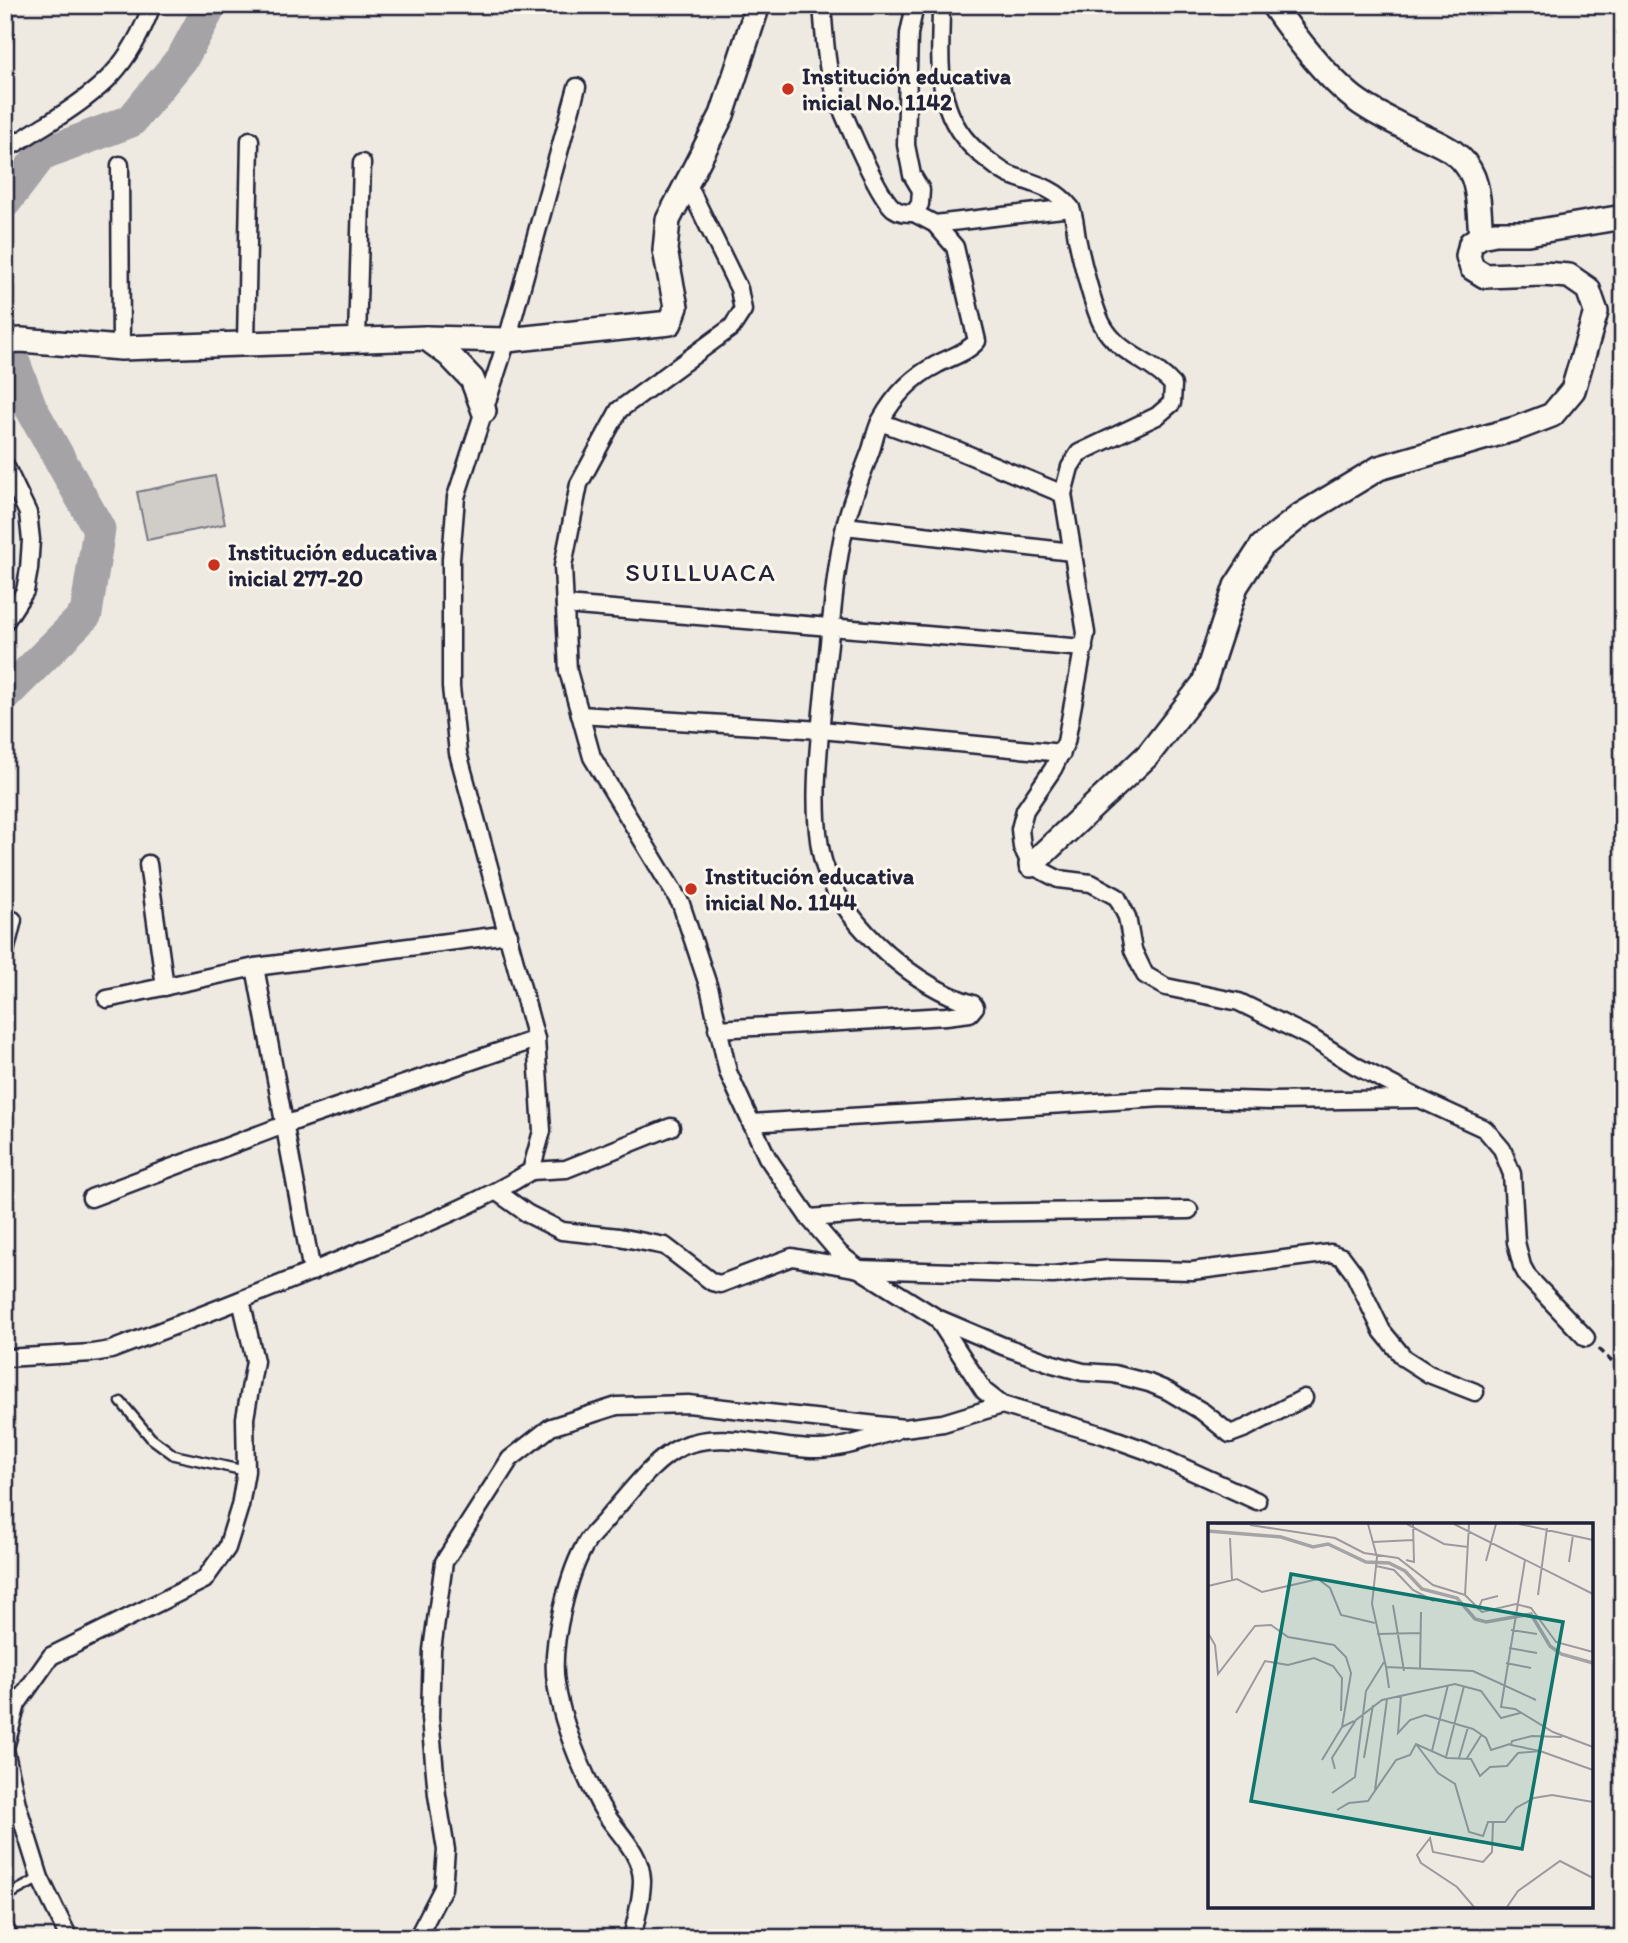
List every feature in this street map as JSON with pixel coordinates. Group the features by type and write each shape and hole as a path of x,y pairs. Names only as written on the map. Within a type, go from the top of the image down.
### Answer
{"street":[{"path":"5,149 87,99 110,79 146,21 152,5"},
{"path":"13,341 121,348 426,338 507,340 670,323 676,307 665,250 668,220 723,115 758,5"},
{"path":"717,1029 946,1016 970,1013 975,1007 923,981 872,937 844,906 827,873 818,841 821,730 845,526 880,422 905,386 933,366 971,349 977,341 955,247 935,224 914,213 902,213 892,207 870,170 831,76 822,5"},
{"path":"914,213 920,204 921,190 912,175 906,145 909,34 915,5"},
{"path":"936,5 941,12 940,73 945,105 970,146 1007,174 1038,184 1058,195 1071,208 1077,240 1101,322 1114,342 1136,359 1162,372 1173,385 1172,403 1157,416 1079,453 1070,467 1063,494 1086,633 1062,753 1026,810 1020,829 1022,847 1031,865 1058,879 1091,883 1117,897 1127,917 1133,950 1145,975 1166,987 1239,1002 1310,1037 1356,1066 1485,1129 1502,1149 1512,1174 1516,1242 1522,1266 1528,1277 1586,1338"},
{"path":"1273,5 1294,36 1351,96 1406,129 1444,145 1461,157 1473,177 1481,236"},
{"path":"531,1171 542,1131 536,1039 458,753 451,687 451,559 457,497 507,340 577,88"},
{"path":"246,342 250,140"},
{"path":"357,340 362,163"},
{"path":"120,165 121,348"},
{"path":"687,183 739,289 743,310 732,327 619,410 579,484 563,566 568,671 592,757 681,904 710,991 728,1072 767,1157 809,1219 840,1254 937,1318 1053,1364 1149,1383 1186,1401 1230,1434 1304,1398"},
{"path":"935,224 1071,208"},
{"path":"1031,865 1148,755 1204,683 1236,586 1262,546 1301,514 1380,468 1518,428 1552,415 1573,390 1596,312 1588,289 1569,275 1485,276 1472,268 1468,256 1471,243 1481,236 1495,233 1528,233 1623,217"},
{"path":"426,338 449,355 472,379 484,411"},
{"path":"880,422 957,450 1063,494"},
{"path":"5,465 28,513 30,540 29,569 13,598 5,622"},
{"path":"845,526 1072,552"},
{"path":"565,605 1084,648"},
{"path":"580,715 821,730 1062,753"},
{"path":"148,864 164,987"},
{"path":"5,953 13,920"},
{"path":"107,999 255,967 509,934"},
{"path":"255,967 312,1272"},
{"path":"91,1198 284,1125 536,1039"},
{"path":"751,1123 1163,1098 1271,1101 1420,1099"},
{"path":"5,1358 111,1350 312,1272 497,1192 531,1171 565,1169 671,1127"},
{"path":"497,1192 528,1214 562,1231 619,1237 665,1246 712,1282 720,1284 792,1257 859,1269 1052,1275 1110,1269 1192,1271 1331,1253 1342,1257 1354,1273 1382,1331 1404,1358 1429,1374 1475,1392"},
{"path":"809,1219 864,1214 1189,1210"},
{"path":"69,1938 40,1878 17,1804 5,1749 17,1704 51,1656 204,1580 228,1548 240,1506 246,1471 245,1418 255,1361 241,1300"},
{"path":"937,1318 984,1391 1002,1405 1144,1450 1257,1501"},
{"path":"417,1938 443,1888 446,1850 437,1795 430,1718 432,1650 444,1562 510,1459 551,1427 617,1406 688,1404 904,1428"},
{"path":"632,1938 642,1879 636,1856 600,1805 569,1734 556,1682 556,1645 568,1587 588,1541 660,1461 679,1447 688,1444 720,1440 818,1449 847,1445 904,1428 943,1423 1002,1405"}],"lane":[{"path":"121,1402 151,1438 174,1455 246,1471"},
{"path":"5,1897 40,1878"},
{"path":"5,1921 15,1938"}],"path":[{"path":"1586,1338 1623,1372"}],"shaded area":[{"path":"215,476 225,524 147,540 137,492"}],"waterway":[{"path":"5,202 41,155 131,121 183,57 211,5"},
{"path":"5,339 31,408 99,529 86,614 5,695"}],"place":[{"name":"Institución educativa inicial No. 1142","path":"788,89"},
{"name":"Institución educativa inicial 277-20","path":"214,565"},
{"name":"Institución educativa inicial No. 1144","path":"691,889"}],"district":[{"name":"SUILLUACA","path":"701,572"}]}
